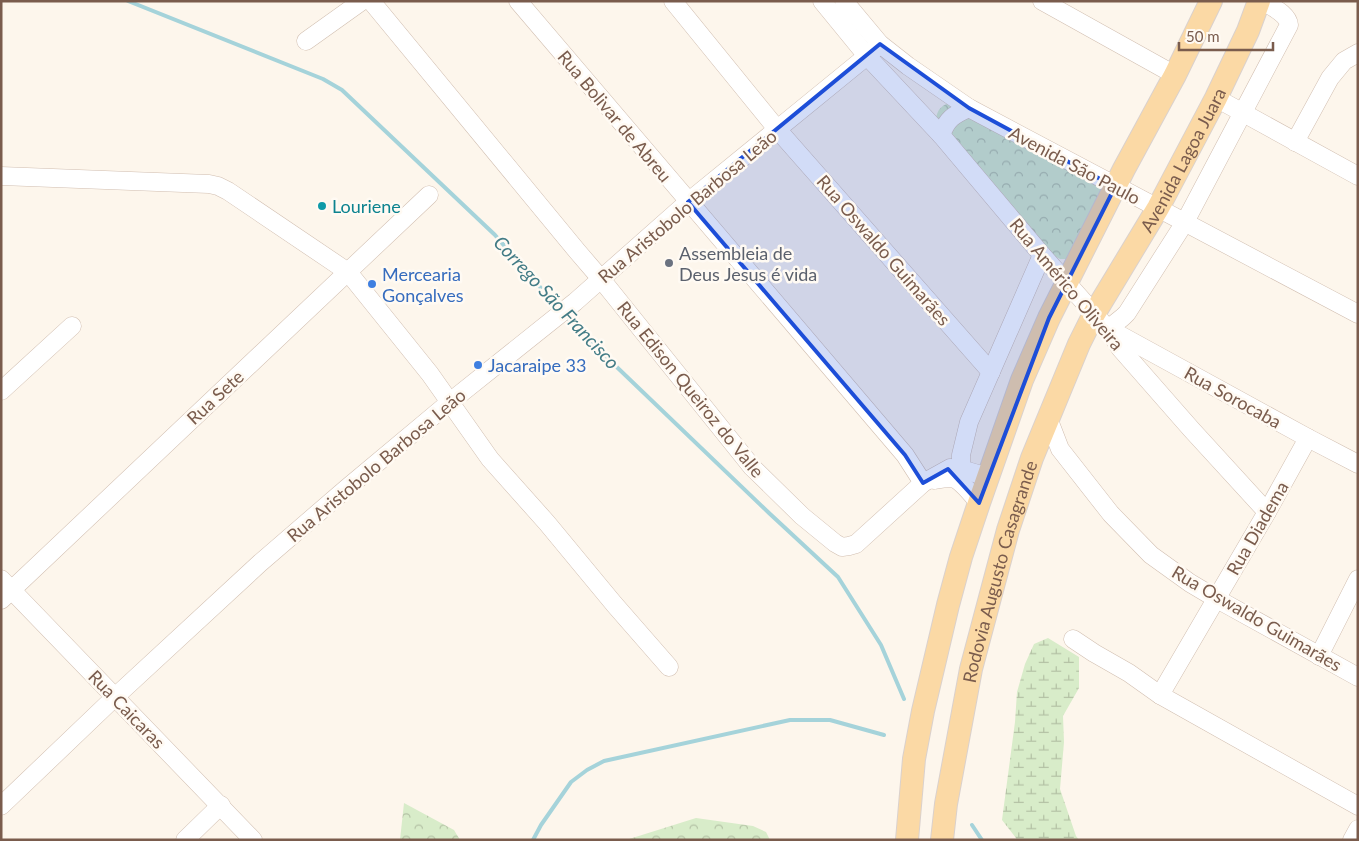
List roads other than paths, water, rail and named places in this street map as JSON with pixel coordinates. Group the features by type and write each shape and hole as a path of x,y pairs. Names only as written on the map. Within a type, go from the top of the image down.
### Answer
{"main road":[{"path":"906,840 914,758 950,595 979,503 1022,380 1066,282 1211,1"},
{"name":"Avenida Lagoa Juara","path":"1101,321 1216,98 1260,1"},
{"name":"Rodovia Augusto Casagrande","path":"942,840 946,804 971,670 1008,530 1032,458 1079,344 1101,321"}],"street":[{"path":"306,41 362,1"},
{"name":"Rua Edison Queiroz do Valle","path":"371,1 570,244 601,279 752,467 802,516 835,543 849,546 856,544 925,482"},
{"name":"Rua Bolivar de Abreu","path":"518,1 905,454 925,482"},
{"name":"Rua Oswaldo Guimarães","path":"673,1 777,129 991,372"},
{"name":"Rua Américo Oliveira","path":"822,1 866,56 941,135 1042,255 1101,321 1120,348 1190,429 1267,512"},
{"name":"Avenida São Paulo","path":"844,1 880,44 908,66 969,108 1358,314"},
{"path":"1042,1 1175,74"},
{"path":"1101,321 1123,317 1127,313 1185,222 1289,25 1288,20 1284,16 1264,1"},
{"name":"Rua Aristobolo Barbosa Leão","path":"1,806 260,563 450,402 575,302 688,202 880,44"},
{"path":"1295,142 1330,78 1344,62 1358,53"},
{"path":"1216,98 1358,176"},
{"path":"941,135 949,119 969,108"},
{"path":"1,176 209,184 218,186 348,272 430,374 490,459 669,667"},
{"name":"Rua Sete","path":"5,589 348,272 429,194"},
{"path":"956,472 969,422 1042,255"},
{"name":"Rua Sorocaba","path":"1101,321 1308,438 1358,464"},
{"path":"1,391 72,326"},
{"name":"Rua Oswaldo Guimarães","path":"1048,418 1060,449 1110,514 1152,555 1217,600 1358,677"},
{"name":"Rua Diadema","path":"1160,695 1217,600 1308,438"},
{"path":"956,472 979,503"},
{"path":"925,482 956,472 988,477"},
{"path":"1319,656 1358,579"},
{"name":"Rua Caicaras","path":"5,589 115,697 253,840"},
{"path":"1073,639 1129,673 1160,695 1358,806"},
{"path":"185,840 220,806"},
{"path":"1352,840 1358,829"}],"waterway":[{"name":"Corrego São Francisco","path":"128,1 323,79 342,90 495,235 559,309"},
{"name":"Corrego São Francisco","path":"565,316 838,577 881,645 904,699"},
{"path":"533,840 541,825 571,782 587,770 604,761 790,720 830,720 884,735"},
{"path":"972,825 982,840"}],"place":[{"name":"Louriene","path":"322,206"},
{"name":"Assembleia de Deus Jesus é vida","path":"669,263"},
{"name":"Mercearia Gonçalves","path":"372,284"},
{"name":"Jacaraipe 33","path":"478,365"}]}
